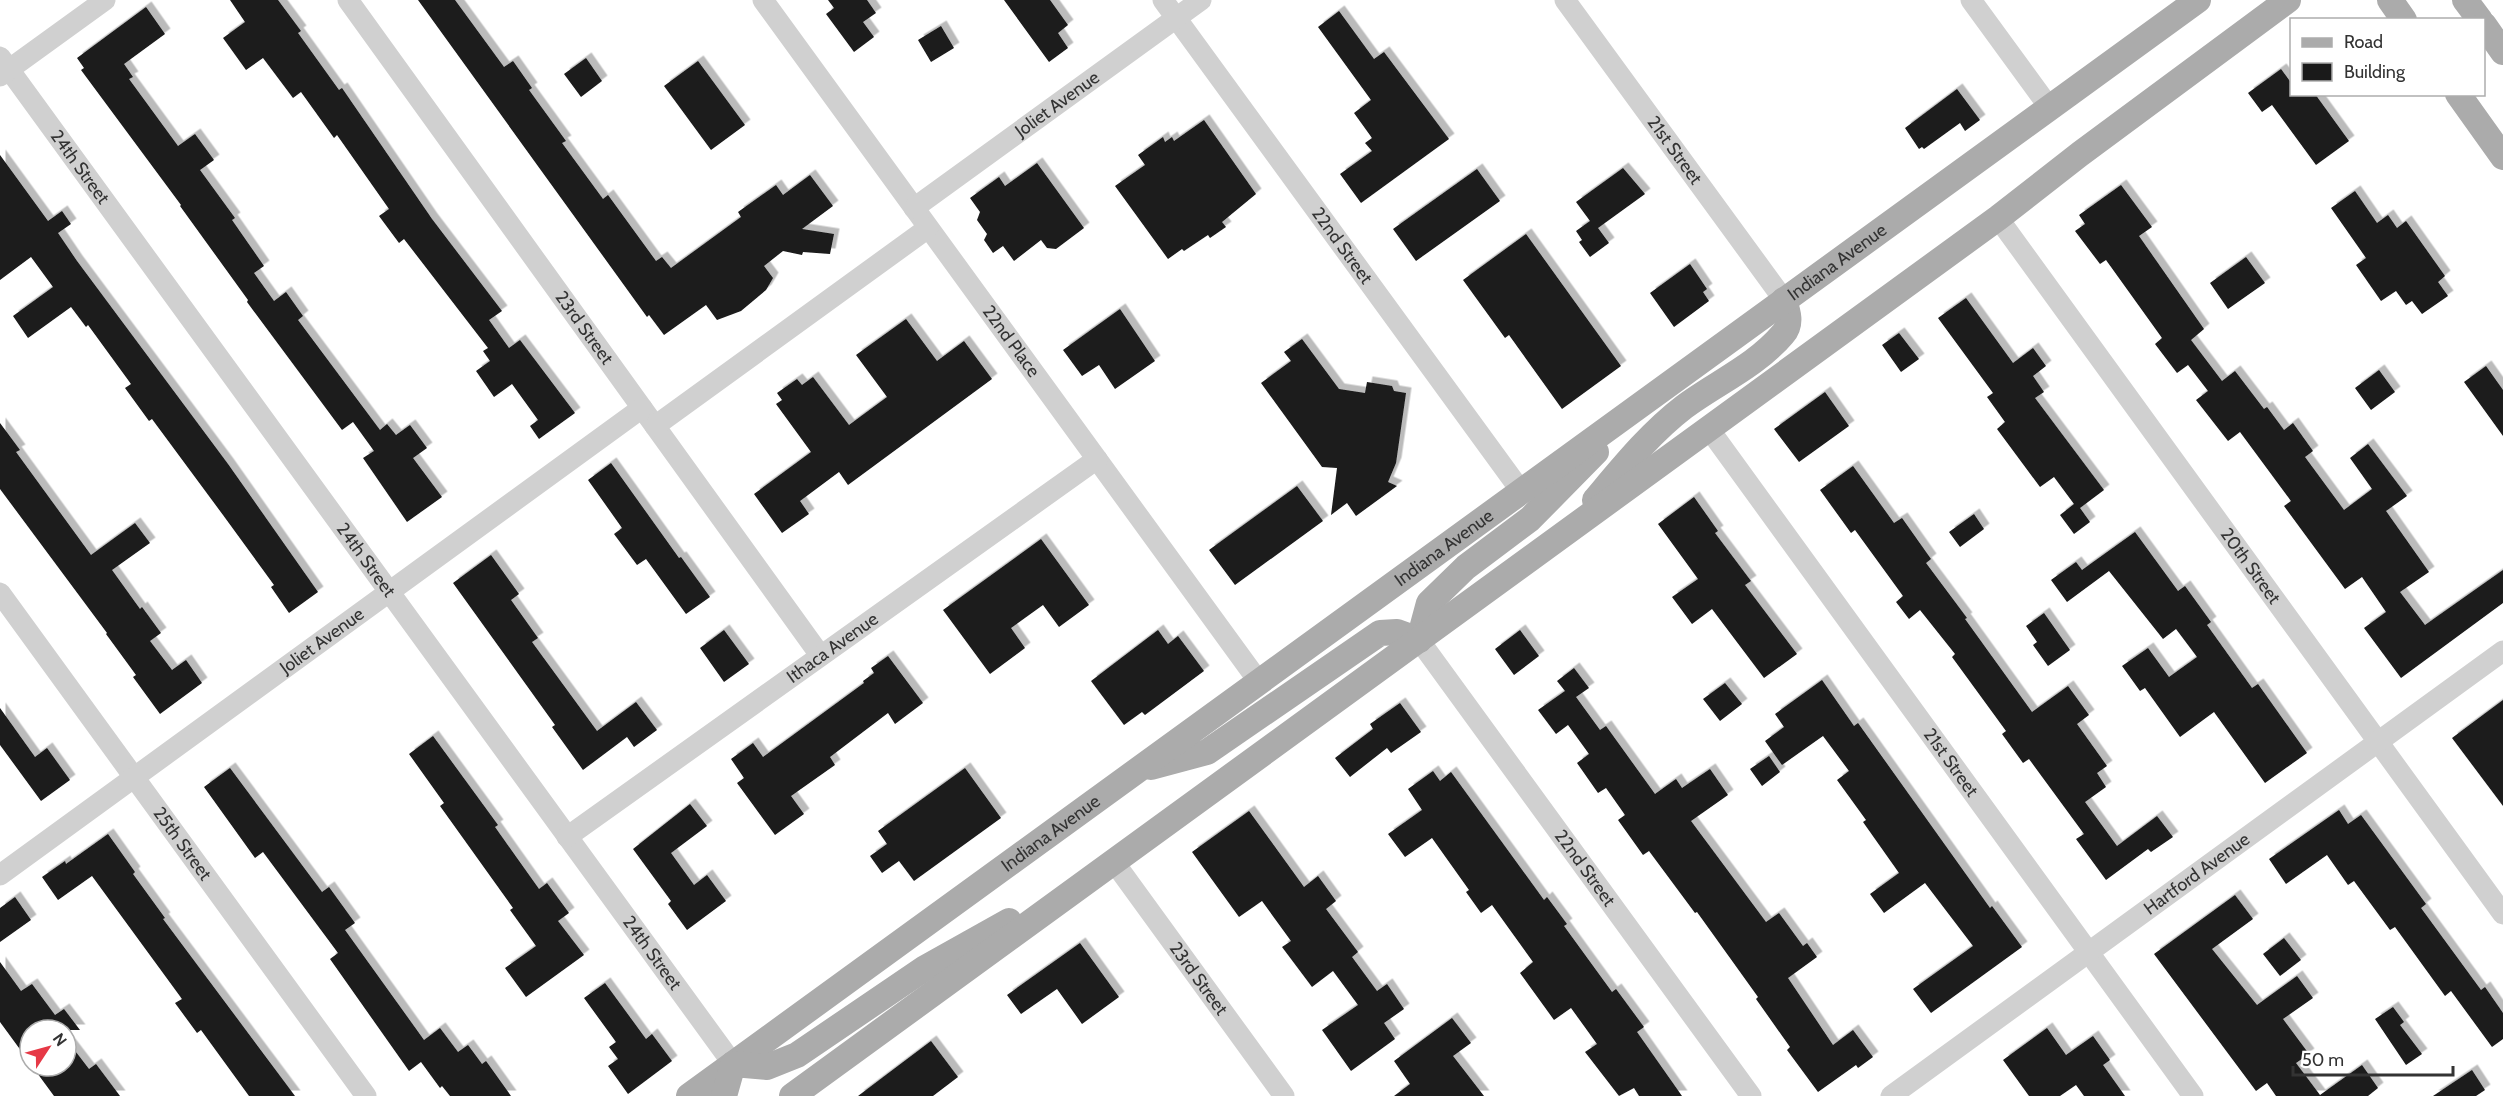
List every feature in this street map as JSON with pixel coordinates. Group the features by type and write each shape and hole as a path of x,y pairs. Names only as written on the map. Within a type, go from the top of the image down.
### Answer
{"main road":[{"name":"Indiana Avenue","path":"689,1096 2198,0"},
{"path":"792,1096 1998,219 2080,154 2288,0"},
{"path":"2390,0 2403,18"},
{"path":"2465,0 2478,18"},
{"path":"2485,26 2503,52"},
{"path":"2459,96 2503,157"},
{"path":"1567,532 1638,450 1683,408 1757,358 1785,333 1790,315 1784,300"},
{"path":"1419,640 1429,603 1466,567 1530,519 1641,404"},
{"path":"1136,772 1207,752 1380,633 1397,632 1419,640"},
{"path":"724,1096 732,1064 767,1067 797,1055 925,968 1114,862"}],"street":[{"path":"3,68 105,0"},
{"name":"23rd Street","path":"348,0 820,655"},
{"name":"22nd Place","path":"763,0 1259,682"},
{"name":"22nd Street","path":"1163,0 1521,491"},
{"name":"Joliet Avenue","path":"914,208 1201,0"},
{"name":"21st Street","path":"1565,0 1784,300"},
{"path":"1971,0 2049,107"},
{"name":"24th Street","path":"3,68 732,1064"},
{"name":"20th Street","path":"1998,219 2503,914"},
{"path":"655,426 928,228"},
{"name":"Joliet Avenue","path":"0,874 642,408"},
{"name":"21st Street","path":"1708,429 2193,1096"},
{"name":"Ithaca Avenue","path":"567,837 1096,459"},
{"name":"25th Street","path":"0,593 366,1096"},
{"name":"22nd Street","path":"1419,640 1751,1096"},
{"name":"Hartford Avenue","path":"1891,1096 2503,651"},
{"name":"23rd Street","path":"1114,862 1284,1096"}],"building":[{"path":"230,0 278,0 301,31 298,33 339,90 342,88 432,219 502,311 489,320 509,348 520,340 575,413 539,439 530,426 538,420 512,384 494,397 476,371 490,361 483,351 488,348 404,239 399,243 379,216 389,209 337,135 334,138 301,92 293,98 263,58 246,70 223,38 245,22"},
{"path":"418,0 455,0 504,67 513,61 532,88 529,90 566,141 562,143 603,199 608,195 656,261 662,257 671,268 741,217 738,212 776,185 783,195 810,175 833,206 802,229 834,234 830,254 803,252 802,255 783,251 764,266 773,278 766,290 741,311 717,320 706,305 664,335 649,315 647,317"},
{"path":"828,0 867,0 876,13 863,22 874,37 854,52 826,14 834,8"},
{"path":"1004,0 1050,0 1068,25 1058,33 1068,48 1049,62"},
{"path":"146,7 165,34 124,64 133,77 129,79 178,146 195,134 214,160 200,170 235,218 232,220 264,266 254,273 274,301 286,292 303,316 298,320 380,430 387,424 396,435 410,425 427,448 413,458 442,497 407,522 363,458 374,451 353,422 342,430 81,70 84,68 77,58"},
{"path":"1339,11 1374,59 1384,52 1449,139 1361,203 1340,174 1372,151 1365,143 1372,138 1354,113 1371,100 1318,27"},
{"path":"941,26 954,48 931,62 918,40"},
{"path":"586,58 602,81 581,97 564,74"},
{"path":"698,61 745,125 711,150 664,86"},
{"path":"2281,69 2290,81 2290,96 2316,96 2349,141 2316,165 2272,105 2262,112 2248,93"},
{"path":"1957,89 1980,120 1965,131 1960,123 1924,149 1922,147 1919,149 1905,128"},
{"path":"1204,120 1256,194 1222,222 1226,227 1210,238 1208,235 1184,251 1182,249 1168,259 1115,186 1145,165 1138,155 1163,137 1165,142 1172,137 1174,141"},
{"path":"0,155 48,221 62,211 71,224 58,233 228,464 318,592 289,613 271,587 274,585 223,515 152,419 149,421 125,388 131,384 88,325 86,327 71,307 28,338 13,316 53,287 31,257 0,280"},
{"path":"1037,163 1084,228 1056,249 1047,248 1041,240 1014,261 1003,246 993,253 984,240 987,234 977,220 980,212 970,198 999,177 1005,186"},
{"path":"1623,168 1645,194 1598,228 1609,243 1590,257 1579,242 1582,240 1576,231 1590,221 1576,202"},
{"path":"1477,169 1500,201 1416,261 1393,229"},
{"path":"2121,185 2152,227 2139,236 2204,329 2191,340 2222,381 2235,371 2264,409 2267,407 2284,430 2293,423 2313,451 2305,457 2344,510 2372,489 2350,458 2368,444 2407,496 2386,511 2429,572 2400,592 2425,625 2503,570 2503,603 2401,678 2364,628 2386,612 2362,577 2345,589 2284,506 2291,501 2240,432 2228,441 2196,400 2208,391 2188,365 2177,373 2155,344 2162,338 2106,260 2100,264 2075,231 2085,224 2079,215"},
{"path":"2355,191 2377,223 2388,215 2397,228 2406,221 2445,276 2438,282 2448,296 2422,314 2412,301 2406,305 2396,291 2381,301 2356,265 2366,258 2331,208"},
{"path":"1526,234 1621,366 1562,409 1509,335 1505,338 1463,280"},
{"path":"2246,257 2265,283 2228,309 2210,283"},
{"path":"1690,264 1707,289 1703,292 1709,301 1674,327 1650,293"},
{"path":"1966,298 2013,363 2033,348 2046,366 2033,376 2044,392 2035,398 2104,490 2080,508 2090,522 2074,534 2060,515 2074,504 2054,477 2040,487 1997,429 2005,422 1987,397 1993,393 1938,318"},
{"path":"1120,309 1155,361 1115,389 1099,365 1082,376 1063,350"},
{"path":"906,319 937,361 964,341 992,379 848,485 839,472 800,501 809,514 782,533 754,494 811,452 776,404 782,400 777,393 797,379 802,385 813,377 849,425 887,397 856,355"},
{"path":"1899,333 1919,359 1901,372 1882,345"},
{"path":"1302,339 1339,389 1365,393 1367,382 1392,386 1394,391 1406,393 1396,463 1388,482 1397,486 1356,516 1347,503 1331,515 1337,468 1322,467 1261,383 1291,361 1284,352"},
{"path":"2486,366 2503,390 2503,436 2464,382"},
{"path":"2379,370 2395,392 2371,410 2355,388"},
{"path":"1825,392 1849,426 1799,462 1774,429"},
{"path":"0,423 20,450 16,452 91,555 135,523 150,543 112,570 140,609 142,607 161,633 150,641 172,670 186,660 202,683 160,714 133,677 136,675 107,633 0,489"},
{"path":"611,463 710,597 686,614 646,559 637,565 614,534 622,528 588,480"},
{"path":"1853,466 1894,523 1902,518 1931,559 1926,563 2032,712 2068,686 2089,715 2077,724 2107,766 2097,773 2106,787 2085,802 2117,846 2157,816 2173,837 2151,852 2148,849 2106,880 2076,839 2084,834 2029,759 2023,763 2002,734 2006,731 1952,657 1955,654 1920,610 1909,619 1896,602 1903,596 1855,530 1851,533 1820,490"},
{"path":"1297,486 1323,521 1235,585 1209,550"},
{"path":"1694,497 1718,531 1715,533 1751,581 1745,585 1797,654 1764,678 1712,609 1692,624 1672,597 1698,579 1658,524"},
{"path":"1974,514 1984,529 1960,547 1949,532"},
{"path":"2135,532 2178,591 2185,586 2211,622 2207,625 2252,688 2258,684 2307,753 2265,783 2214,712 2180,737 2145,688 2140,691 2122,666 2148,648 2169,677 2197,657 2176,629 2163,639 2109,571 2067,602 2051,580 2076,562 2082,570"},
{"path":"1041,539 1089,605 1059,627 1043,605 1011,628 1025,648 990,674 943,610"},
{"path":"491,555 519,594 511,600 538,638 532,642 597,731 636,702 657,730 634,747 627,737 583,770 552,727 555,725 453,583"},
{"path":"2044,613 2070,650 2048,666 2033,645 2037,642 2026,626"},
{"path":"724,630 749,664 724,682 700,648"},
{"path":"1158,630 1168,644 1178,636 1204,671 1145,715 1142,712 1124,725 1091,681"},
{"path":"1520,630 1539,656 1514,675 1495,649"},
{"path":"888,656 923,703 895,724 888,713 830,757 835,765 791,796 804,814 775,835 737,783 744,778 731,759 753,743 763,757 864,683 863,681 874,673 871,668"},
{"path":"1574,668 1589,688 1576,697 1600,730 1606,726 1655,794 1676,779 1682,788 1710,769 1728,795 1691,821 1766,922 1779,913 1803,946 1807,943 1817,957 1788,978 1833,1045 1853,1030 1873,1057 1858,1068 1856,1065 1818,1092 1787,1050 1790,1047 1756,999 1758,997 1697,912 1695,913 1649,851 1643,855 1618,820 1625,815 1606,788 1598,793 1577,763 1589,754 1568,725 1556,734 1538,710 1565,691 1557,681"},
{"path":"1822,680 1854,726 1858,723 1990,908 1992,906 2022,947 1931,1013 1913,989 1973,946 1925,883 1884,913 1870,894 1899,873 1863,822 1866,820 1837,780 1849,771 1823,736 1782,765 1765,741 1784,727 1775,714"},
{"path":"1725,683 1742,704 1720,721 1703,699"},
{"path":"2503,700 2503,806 2452,738"},
{"path":"1400,703 1421,732 1391,753 1387,748 1350,777 1335,758 1373,729 1370,724"},
{"path":"0,708 35,757 47,748 70,780 41,801 0,745"},
{"path":"433,736 498,825 495,827 539,889 547,883 569,913 558,921 584,955 526,997 505,968 536,946 510,910 513,908 440,806 444,803 409,754"},
{"path":"1769,756 1780,772 1762,786 1750,769"},
{"path":"230,768 322,892 329,887 355,923 345,930 424,1040 440,1028 458,1052 468,1045 482,1064 486,1061 511,1096 450,1096 442,1086 440,1088 421,1062 409,1071 330,959 338,953 263,852 255,858 204,787"},
{"path":"965,768 1001,818 914,881 899,861 882,873 870,856 887,844 878,831"},
{"path":"1433,771 1440,781 1451,772 1544,900 1547,897 1567,924 1564,926 1612,992 1616,989 1644,1027 1637,1032 1682,1096 1639,1096 1634,1088 1619,1096 1585,1052 1597,1044 1571,1008 1554,1020 1520,973 1533,962 1492,905 1481,913 1466,892 1469,890 1432,838 1405,857 1388,834 1422,810 1408,789"},
{"path":"690,804 707,826 671,853 694,885 707,875 726,901 687,930 668,904 671,901 633,849"},
{"path":"2339,810 2348,824 2361,815 2426,904 2421,908 2481,990 2485,987 2503,1013 2503,1039 2492,1047 2451,991 2445,996 2395,927 2390,930 2354,881 2348,885 2327,855 2286,884 2269,859"},
{"path":"1249,811 1304,887 1318,876 1336,901 1326,909 1358,952 1352,957 1377,991 1387,984 1404,1009 1384,1023 1395,1039 1351,1071 1322,1030 1358,1005 1333,971 1312,987 1282,947 1291,941 1262,901 1239,917 1192,852"},
{"path":"108,834 165,918 163,919 295,1096 249,1096 201,1030 197,1033 175,1003 182,999 92,876 58,900 42,877 65,861 66,864"},
{"path":"2235,895 2253,919 2212,949 2257,1005 2297,976 2313,998 2283,1019 2309,1054 2296,1063 2320,1095 2362,1065 2378,1088 2368,1096 2276,1096 2267,1083 2256,1091 2154,954"},
{"path":"15,897 31,920 0,942 0,908"},
{"path":"2284,938 2301,960 2280,976 2263,954"},
{"path":"1080,943 1119,997 1082,1024 1057,989 1021,1014 1007,995"},
{"path":"0,962 21,991 32,984 55,1015 64,1009 71,1018 18,1018 18,1047 0,1022"},
{"path":"605,983 646,1039 652,1034 672,1061 628,1094 608,1066 618,1059 609,1047 616,1042 584,998"},
{"path":"2393,1007 2404,1022 2400,1025 2422,1054 2406,1065 2375,1019"},
{"path":"1452,1018 1471,1043 1453,1056 1484,1096 1394,1096 1410,1084 1394,1061"},
{"path":"2047,1028 2066,1055 2093,1036 2110,1060 2103,1065 2125,1096 2084,1096 2076,1085 2060,1096 2029,1096 2003,1060"},
{"path":"931,1041 958,1077 933,1096 858,1096"},
{"path":"78,1055 89,1069 96,1064 120,1096 54,1096 41,1078 78,1078"},
{"path":"2472,1070 2485,1090 2476,1096 2433,1096"}]}
